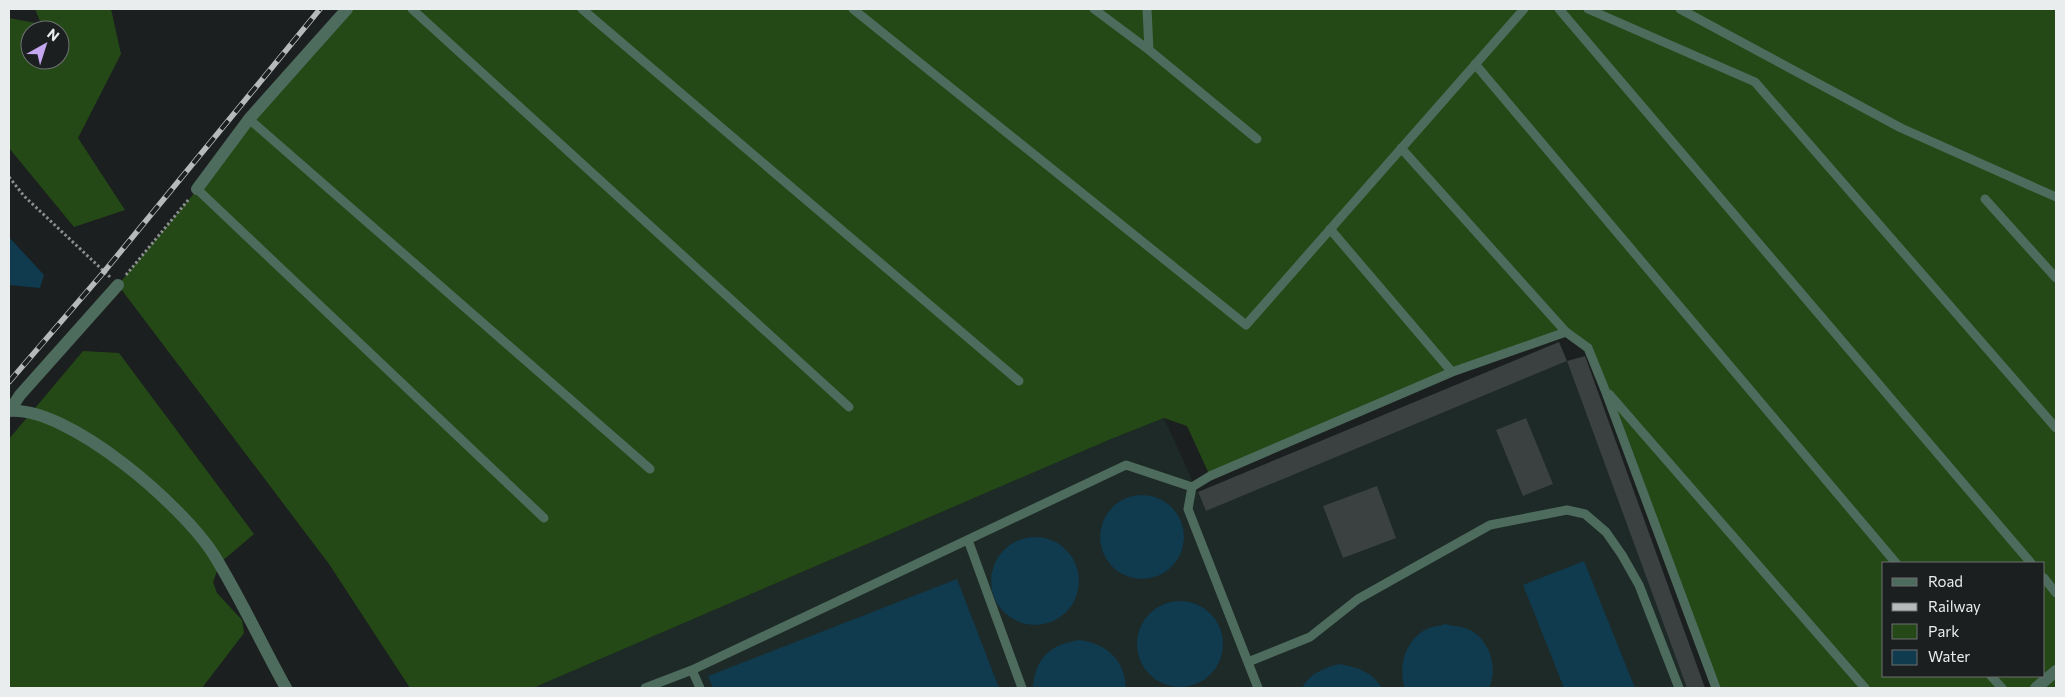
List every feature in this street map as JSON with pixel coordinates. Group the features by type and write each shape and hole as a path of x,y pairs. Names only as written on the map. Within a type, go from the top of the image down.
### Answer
{"street":[{"path":"197,189 249,119 347,9"},
{"path":"118,284 9,410 38,414 72,429 114,456 149,485 191,526 213,554 286,688"},
{"path":"2036,688 2055,676"}],"lane":[{"path":"412,9 850,408"},
{"path":"582,9 1019,381"},
{"path":"853,9 1246,325 1524,9"},
{"path":"1094,9 1149,50 1257,138"},
{"path":"1147,9 1149,50"},
{"path":"1559,9 2030,562"},
{"path":"1588,9 1755,82 2056,428"},
{"path":"1680,9 1901,128 2056,197"},
{"path":"1475,64 1895,562"},
{"path":"249,119 650,469"},
{"path":"1401,148 1566,332 1588,348 1716,688"},
{"path":"197,189 544,518"},
{"path":"1985,199 2056,278"},
{"path":"1330,229 1452,372"},
{"path":"645,688 692,670 1126,465 1192,486 1210,476 1452,372 1566,332"},
{"path":"1605,390 1865,688"},
{"path":"1192,486 1188,509 1258,688"},
{"path":"1248,662 1310,637 1358,600 1490,525 1567,510 1585,514 1606,532 1622,555 1639,585 1678,688"},
{"path":"968,540 1022,688"},
{"path":"2045,579 2056,593"},
{"path":"692,670 700,688"},
{"path":"1992,677 2002,688"}],"path":[{"path":"9,177 24,196 118,284 197,189"}],"shaded area":[{"path":"1567,361 1687,688 533,688 1111,439 1164,418 1206,511"}],"green space":[{"path":"35,9 111,9 121,54 78,138 125,210 74,227 9,148 9,18 20,20 20,70 70,70 70,20 39,20"},
{"path":"347,9 2056,9 2056,688 1716,688 1588,348 1566,332 1452,372 1210,476 1187,426 1164,418 1111,439 533,688 410,688 329,564 118,285"},
{"path":"83,351 119,353 254,534 220,563 213,582 217,593 242,620 244,633 202,688 9,688 9,439"}],"water":[{"path":"9,237 44,275 40,288 9,285"},
{"path":"1142,495 1158,498 1172,507 1181,521 1184,537 1181,553 1172,567 1158,576 1142,579 1126,576 1112,567 1103,553 1100,537 1103,521 1112,507 1126,498"},
{"path":"1035,537 1052,541 1066,550 1075,564 1079,581 1075,598 1066,612 1052,621 1035,625 1018,621 1004,612 995,598 991,581 995,564 1004,550 1018,541"},
{"path":"1584,561 1635,688 1564,688 1523,585"},
{"path":"957,579 999,688 713,688 708,676"},
{"path":"1172,601 1188,601 1197,604 1211,613 1220,627 1223,644 1220,661 1211,675 1197,684 1188,687 1172,687 1156,680 1144,668 1137,652 1137,636 1144,620 1156,608"},
{"path":"1445,624 1463,627 1473,632 1486,645 1490,653 1493,671 1489,688 1405,688 1402,671 1403,662 1405,654 1414,638 1429,628"},
{"path":"1080,640 1098,645 1113,655 1122,669 1126,688 1033,688 1037,668 1046,654 1061,645"},
{"path":"1339,664 1364,671 1378,682 1382,688 1302,688 1309,678 1318,672"}],"building":[{"path":"1559,342 1567,361 1206,511 1198,492"},
{"path":"1585,356 1705,688 1687,688 1567,361"},
{"path":"1526,418 1553,484 1523,496 1496,430"},
{"path":"1377,486 1396,538 1343,558 1323,506"}],"railway":[{"path":"9,382 103,273 320,9"}]}
